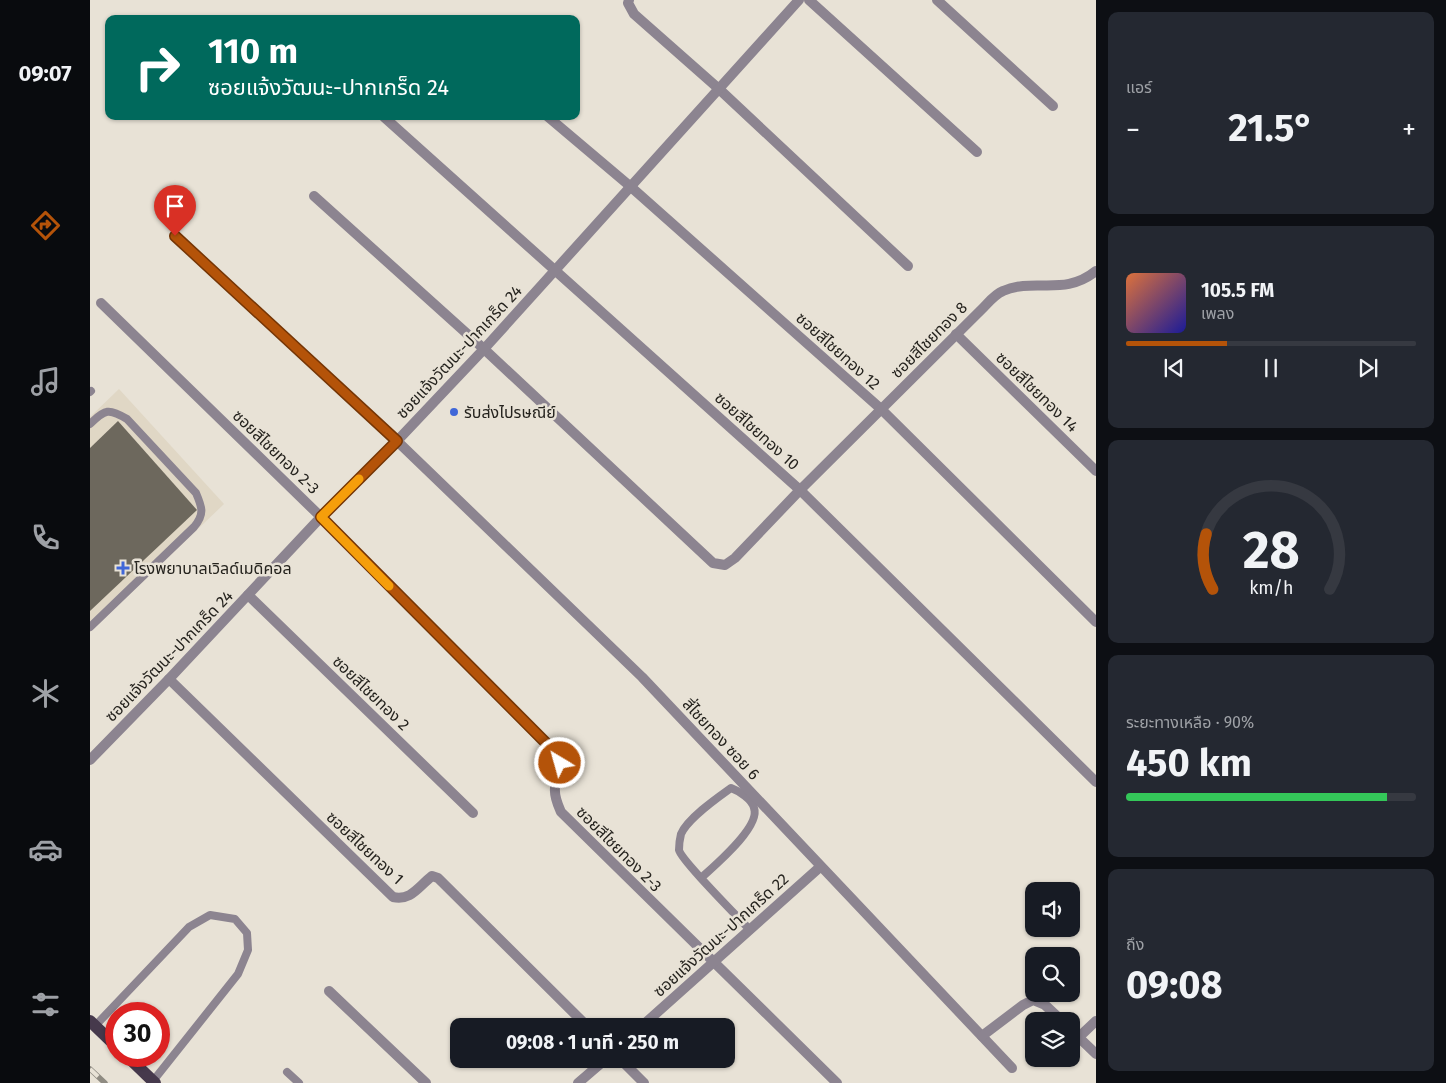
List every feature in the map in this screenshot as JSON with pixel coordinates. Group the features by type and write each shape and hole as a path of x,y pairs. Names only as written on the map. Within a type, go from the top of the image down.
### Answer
{"main road":[{"path":"92,1024 105,1036"},
{"path":"138,1067 154,1082"}],"street":[{"path":"629,0 628,3 634,14 719,89 908,266"},
{"name":"ซอยแจ้งวัฒนะ-ปากเกร็ด 24","path":"90,760 484,349 800,0"},
{"path":"809,0 977,152"},
{"path":"937,0 1054,106"},
{"name":"ซอยสีไชยทอง 10","path":"387,120 800,490 1096,782"},
{"name":"ซอยสีไชยทอง 12","path":"552,120 881,409 1096,622"},
{"path":"314,196 484,349"},
{"name":"สี่ไชยทอง ซอย 6","path":"175,236 397,441 642,677 1012,1068"},
{"name":"ซอยสีไชยทอง 8","path":"484,349 713,563 724,565 736,558 800,490 1001,291 1018,286 1068,285 1088,277 1096,271"},
{"name":"ซอยสีไชยทอง 2-3","path":"101,303 321,517 559,756 560,769 555,799 561,812 837,1083"},
{"name":"ซอยสีไชยทอง 14","path":"956,334 1096,471"},
{"name":"ซอยสีไชยทอง 2","path":"248,595 473,812"},
{"name":"ซอยสีไชยทอง 1","path":"169,679 393,897 408,898 432,876 438,878 579,1018"},
{"name":"ซอยแจ้งวัฒนะ-ปากเกร็ด 22","path":"651,1018 820,867"},
{"path":"329,992 426,1083"},
{"path":"982,1036 1022,1005 1033,1000 1045,1005 1052,1012"},
{"path":"1080,1037 1096,1021"},
{"path":"1080,1039 1096,1054"},
{"path":"578,1083 596,1068"},
{"path":"629,1068 644,1083"}],"lane":[{"path":"90,424 102,412 114,411 127,420 196,493 201,505 201,518 194,527 90,627"},
{"path":"701,878 741,840 755,813 754,806 743,794 731,788 705,806 681,834 679,851 701,878 750,930"},
{"path":"92,1024 189,928 210,915 235,919 247,933 248,950 238,974 154,1082"},
{"path":"287,1072 299,1083"}],"shaded area":[{"name":"โรงพยาบาลเวิลด์เมดิคอล","path":"119,389 224,504 90,632 90,417"}],"building":[{"name":"โรงพยาบาลเวิลด์เมดิคอล","path":"118,421 197,510 90,611 90,448"}],"railway":[{"path":"90,1069 105,1083"}],"slow traffic":[{"path":"359,479 321,517 389,586"}],"place":[{"name":"รับส่งไปรษณีย์","path":"454,412"},
{"name":"โรงพยาบาลเวิลด์เมดิคอล","path":"123,568"}],"route":[{"path":"175,236 397,441 321,517 559,756 560,763"}]}
